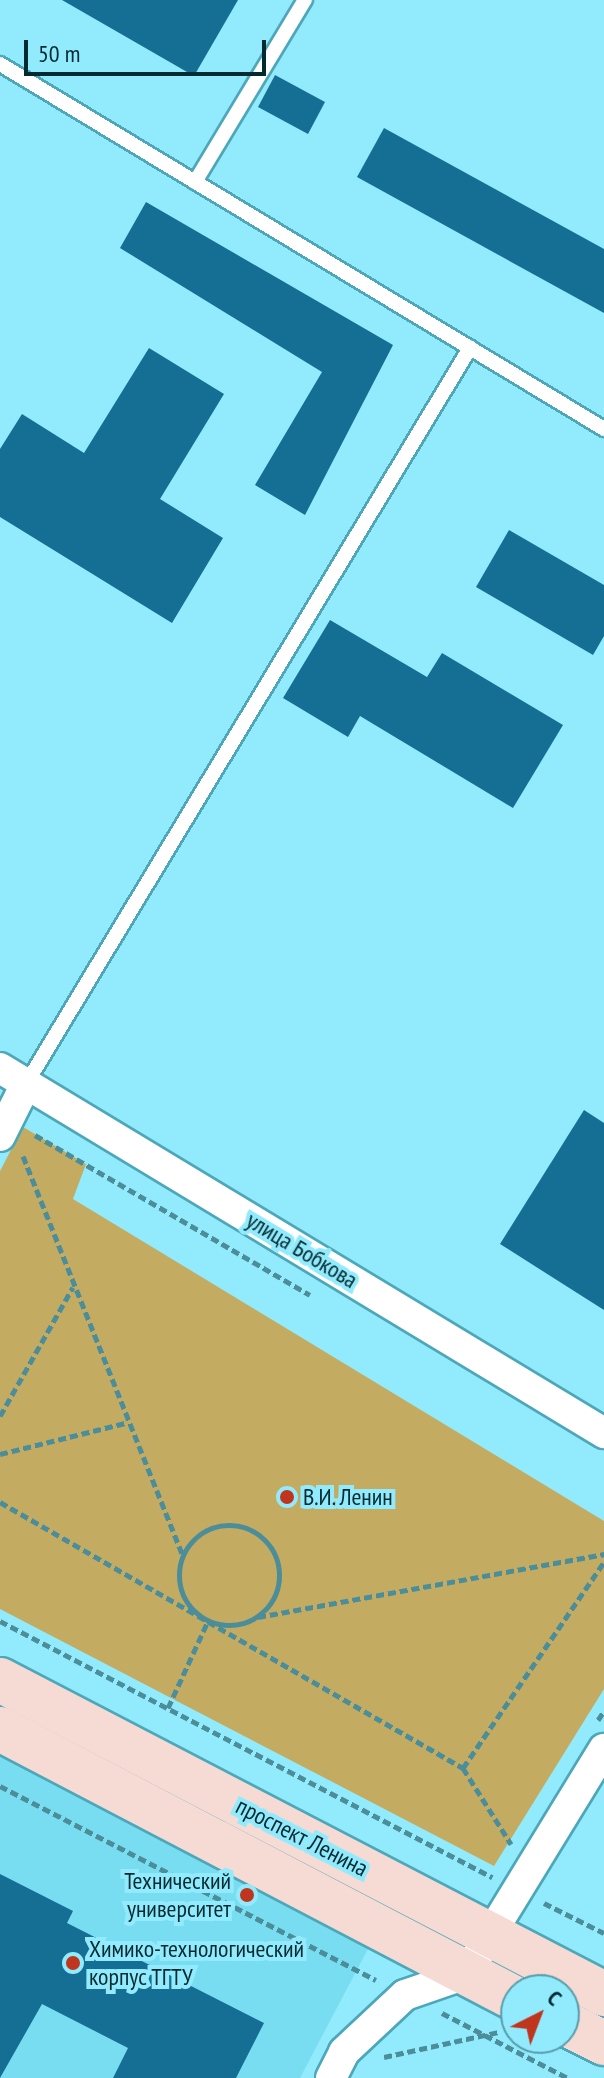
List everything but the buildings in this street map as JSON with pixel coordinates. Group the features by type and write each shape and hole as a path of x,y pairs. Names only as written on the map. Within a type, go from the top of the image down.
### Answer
{"main road":[{"name":"проспект Ленина","path":"0,1680 604,1994"},
{"name":"проспект Ленина","path":"0,1729 466,1974 500,2002"},
{"path":"580,2031 604,2043"}],"street":[{"name":"улица Бобкова","path":"0,1068 604,1433"},
{"path":"4,1128 26,1084"},
{"path":"331,2078 344,2052 405,1995 466,1974 604,1749"}],"lane":[{"path":"195,182 305,0"},
{"path":"0,64 604,429"},
{"path":"26,1084 470,348"}],"path":[{"path":"4,1128 74,1286 125,1423 183,1556 181,1587 208,1621 231,1626 258,1617 604,1554"},
{"path":"4,1128 320,1301"},
{"path":"0,1416 74,1286"},
{"path":"0,1454 125,1423"},
{"path":"0,1502 463,1768 523,1881"},
{"path":"183,1556 216,1527 257,1533 272,1547 280,1576 258,1617"},
{"path":"463,1768 604,1562"},
{"path":"0,1621 168,1708 523,1881 604,1933"},
{"path":"168,1708 208,1621"},
{"path":"0,1786 568,2078"},
{"path":"374,2059 487,2037 500,2025"}],"shaded area":[{"path":"23,1127 86,1164 73,1199 604,1521 604,1689 494,1866 0,1609 0,1171"},
{"path":"0,1756 369,1947 300,2078 0,2078"}],"place":[{"name":"В.И. Ленин","path":"287,1497"},
{"name":"Технический университет","path":"247,1895"},
{"name":"Химико-технологический корпус ТГТУ","path":"73,1963"}]}
